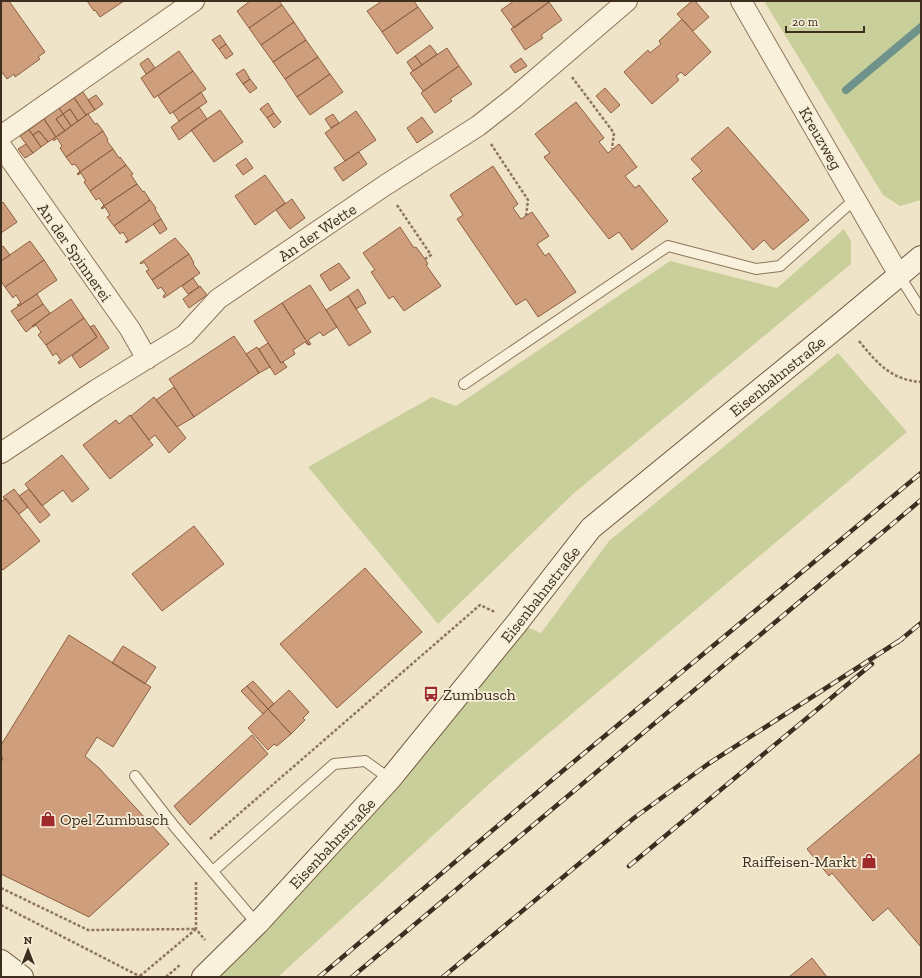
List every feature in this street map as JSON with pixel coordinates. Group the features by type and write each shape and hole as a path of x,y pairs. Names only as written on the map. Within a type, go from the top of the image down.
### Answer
{"street":[{"path":"1,136 194,1"},
{"name":"An der Wette","path":"1,453 84,398 185,335 218,299 384,186 478,126 515,97 627,1"},
{"name":"Kreuzweg","path":"741,1 899,275"},
{"name":"An der Spinnerei","path":"1,146 130,329 147,359"},
{"name":"Eisenbahnstraße","path":"203,977 257,924 390,779 517,623 591,528 844,322 921,257"},
{"path":"1,961 22,977"}],"lane":[{"path":"464,384 668,246 756,269 780,266 855,198"},
{"path":"899,275 921,310"},
{"path":"212,871 334,764 365,761 390,779"},
{"path":"135,776 174,826 257,924"}],"path":[{"path":"559,59 614,133 612,149"},
{"path":"478,126 528,200 526,216"},
{"path":"384,186 431,255 425,259"},
{"path":"844,322 870,354 890,373 909,381 921,382"},
{"path":"1,888 88,930 196,929"},
{"path":"1,905 140,976 196,929"},
{"path":"196,929 207,942"}],"green space":[{"path":"764,1 921,1 921,200 900,206 883,195"},
{"path":"844,229 851,241 851,264 573,494 438,624 308,467 432,397 456,406 670,261 777,288"},
{"path":"838,353 907,432 498,776 278,977 203,977 517,623 541,633 609,541"}],"building":[{"path":"1,1 9,1 45,52 38,57 40,59 15,77 14,74 7,79 1,71"},
{"path":"87,1 124,1 100,17"},
{"path":"250,1 279,1 282,5 249,28 237,11"},
{"path":"382,1 414,1 418,7 382,32 367,11"},
{"path":"514,1 549,2 514,28 501,10"},
{"path":"692,1 695,1 709,17 693,31 677,14"},
{"path":"549,2 562,20 541,35 543,38 525,50 511,29"},
{"path":"282,5 294,22 261,45 249,28"},
{"path":"418,7 433,28 397,54 382,32"},
{"path":"682,19 711,52 685,76 681,72 676,76 679,80 652,104 624,72 648,50 650,53 661,44 659,41"},
{"path":"294,22 306,40 273,62 261,45"},
{"path":"220,35 226,44 219,49 212,40"},
{"path":"306,40 318,57 285,79 273,62"},
{"path":"226,44 233,54 226,59 219,49"},
{"path":"430,45 437,54 422,65 415,56"},
{"path":"447,48 459,66 423,91 410,73"},
{"path":"179,51 193,71 154,98 141,78"},
{"path":"415,56 422,65 413,71 407,62"},
{"path":"318,57 330,74 297,97 285,79"},
{"path":"148,58 155,68 146,74 140,64"},
{"path":"521,58 527,66 515,73 510,66"},
{"path":"459,66 472,84 450,99 452,101 435,113 421,93"},
{"path":"244,69 250,79 243,84 236,74"},
{"path":"193,71 206,89 170,114 158,96"},
{"path":"330,74 343,92 310,115 297,97"},
{"path":"250,79 257,88 250,93 243,84"},
{"path":"605,88 620,105 611,113 596,96"},
{"path":"83,92 95,110 86,115 74,98"},
{"path":"201,92 207,102 179,121 173,112"},
{"path":"96,95 103,104 95,110 88,100"},
{"path":"74,98 86,115 78,121 70,109 63,114 59,108"},
{"path":"576,102 604,138 599,142 608,153 619,144 637,167 625,176 635,188 639,185 668,221 632,250 619,232 609,239 544,157 550,153 535,134"},
{"path":"268,103 274,113 267,118 260,109"},
{"path":"199,107 207,119 179,140 171,127"},
{"path":"59,108 63,114 56,119 65,131 56,137 44,119"},
{"path":"70,109 78,121 71,126 63,114"},
{"path":"220,110 243,142 214,162 191,130"},
{"path":"356,111 376,140 345,161 325,133"},
{"path":"274,113 281,122 274,128 267,118"},
{"path":"63,114 71,126 65,131 56,119"},
{"path":"88,114 95,124 97,123 103,131 66,157 60,148 62,146 57,138 54,141 53,139"},
{"path":"333,114 339,123 331,128 325,119"},
{"path":"422,117 433,132 417,143 407,128"},
{"path":"44,119 56,137 48,142 39,131 33,135 29,130"},
{"path":"728,127 809,220 773,250 764,240 753,250 692,179 702,171 691,159"},
{"path":"29,130 41,147 33,153 20,136"},
{"path":"39,131 48,142 41,147 33,135"},
{"path":"103,131 108,140 107,141 113,149 77,174 80,171 75,164 72,165 66,157"},
{"path":"26,144 33,153 25,158 18,149"},
{"path":"113,149 126,165 90,191 84,182 86,181 81,173 78,175 77,174"},
{"path":"359,152 367,164 343,181 334,168"},
{"path":"246,158 253,168 243,175 236,165"},
{"path":"126,165 133,174 131,175 137,184 101,208 104,205 99,198 96,200 90,191"},
{"path":"493,166 518,204 513,208 521,219 532,212 549,236 537,244 545,256 549,253 576,292 538,317 526,299 516,305 457,219 463,215 450,195"},
{"path":"265,175 285,203 255,225 235,196"},
{"path":"137,184 150,200 114,226 107,217 110,215 105,207 102,209 101,208"},
{"path":"292,199 305,218 290,229 276,210"},
{"path":"150,200 161,219 126,243 125,242 128,240 123,232 120,234 114,226"},
{"path":"3,202 17,222 1,233 1,204"},
{"path":"161,219 167,229 160,234 153,224"},
{"path":"400,227 414,248 416,247 425,259 428,264 426,265 441,286 404,311 393,296 389,299 371,272 375,270 363,253"},
{"path":"175,238 189,254 152,280 146,271 149,270 144,262 141,264 140,263"},
{"path":"30,241 44,260 5,287 1,281 1,261"},
{"path":"3,246 10,255 1,261 1,247"},
{"path":"189,254 194,263 193,264 200,273 164,298 163,296 166,294 161,287 158,289 152,280"},
{"path":"44,260 57,280 19,306 17,305 21,303 16,295 13,298 5,287"},
{"path":"339,263 350,278 330,291 320,275"},
{"path":"193,278 199,287 188,294 182,286"},
{"path":"310,285 337,327 323,336 320,332 308,340 311,344 309,345 282,303"},
{"path":"200,286 207,295 189,308 183,299"},
{"path":"358,289 366,303 356,309 348,296"},
{"path":"37,294 43,304 18,321 11,311"},
{"path":"348,296 371,332 349,346 326,310"},
{"path":"71,299 84,318 46,345 38,335 41,332 36,325 33,327 32,326"},
{"path":"282,303 309,345 305,342 293,350 295,354 281,363 254,321"},
{"path":"43,304 50,313 26,332 18,321"},
{"path":"84,318 97,337 59,364 58,362 61,360 56,353 53,356 46,345"},
{"path":"94,325 109,348 80,368 72,356 97,337 90,327"},
{"path":"234,336 259,373 194,417 169,379"},
{"path":"268,343 281,363 283,362 287,367 275,375 259,349"},
{"path":"257,347 270,367 259,373 246,354"},
{"path":"174,387 194,417 177,427 156,400"},
{"path":"154,397 186,438 169,453 155,435 149,440 131,416"},
{"path":"130,415 153,445 110,479 83,445 116,420 119,424"},
{"path":"62,455 89,489 72,502 63,490 42,506 25,484"},
{"path":"14,489 28,507 19,514 3,497"},
{"path":"29,489 50,515 40,523 19,496"},
{"path":"6,498 40,541 3,570 1,567 1,502"},
{"path":"194,526 224,564 162,611 132,574"},
{"path":"365,568 422,632 337,708 280,644"},
{"path":"69,635 151,687 113,747 97,737 85,756 99,768 169,844 89,917 1,874 1,763 3,758 1,756 1,745"},
{"path":"123,646 156,667 145,684 112,663"},
{"path":"253,681 274,704 268,709 247,686"},
{"path":"247,686 268,709 263,714 241,691"},
{"path":"289,690 309,712 303,718 305,720 291,734 268,709"},
{"path":"268,709 291,734 277,746 274,744 268,750 248,728"},
{"path":"252,735 268,754 190,825 174,806"},
{"name":"Raiffeisen-Markt","path":"921,753 921,947 888,908 873,921 832,873 829,876 807,849"},
{"path":"812,958 827,977 789,977"}],"waterway":[{"path":"846,90 921,27"}],"railway":[{"path":"319,977 565,769 921,473"},
{"path":"352,977 921,500"},
{"path":"898,642 921,623"},
{"path":"443,977 634,818 708,764 902,639"},
{"path":"629,866 872,664"}],"place":[{"name":"Zumbusch","path":"431,694"},
{"name":"Opel Zumbusch","path":"48,819"},
{"name":"Raiffeisen-Markt","path":"869,861"}]}
